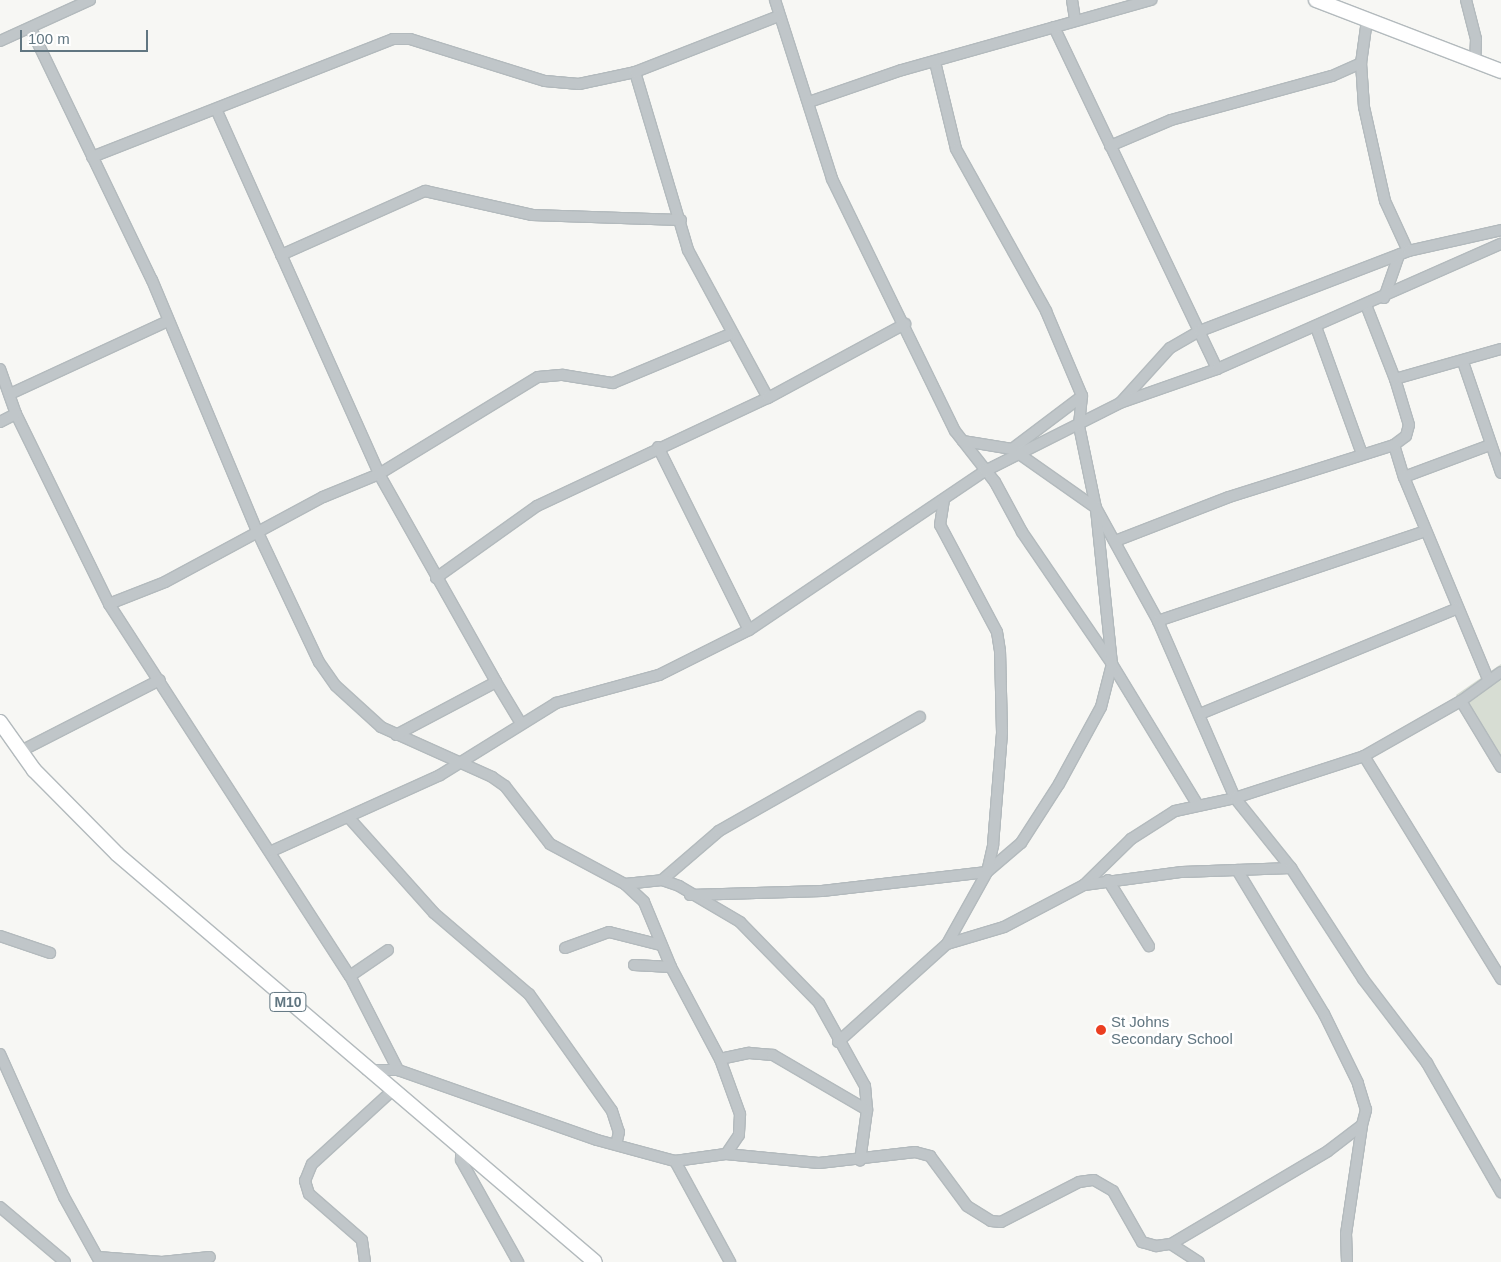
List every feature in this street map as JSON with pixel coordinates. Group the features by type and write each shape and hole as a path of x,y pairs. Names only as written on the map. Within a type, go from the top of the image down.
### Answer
{"main road":[{"path":"1316,0 1501,71"},
{"name":"M10","path":"0,722 19,752 117,854 367,1070 595,1262"}],"street":[{"path":"0,41 31,29 90,0"},
{"path":"775,0 832,179 963,441 1112,664 1196,804"},
{"path":"1072,0 1075,19"},
{"path":"809,102 1075,19 1151,0"},
{"path":"1466,0 1476,39 1475,62"},
{"path":"92,156 216,109 354,51 393,40 410,40 546,81 579,84 635,72 779,16"},
{"path":"1367,20 1361,63 1373,158 1385,201 1404,253 1384,298"},
{"path":"1054,27 1217,369"},
{"path":"31,29 168,320 258,533 319,662 356,706 396,735 459,762 505,786 550,844 625,884 644,902 671,967 720,1059 740,1114 739,1136 726,1154"},
{"path":"838,1042 948,944 988,872 1021,843 1059,784 1101,707 1112,664 1096,508 1079,426 1082,396 1046,311 956,149 935,62"},
{"path":"1110,146 1171,120 1332,76 1361,63"},
{"path":"635,72 681,220 688,250 730,334 768,398"},
{"path":"216,109 379,474 436,578 520,722"},
{"path":"281,255 424,190 532,215 681,220"},
{"path":"1120,403 1170,348 1200,331 1404,253 1501,230"},
{"path":"272,852 350,819 459,762 520,722 562,701 659,675 749,630 985,472 1079,426 1120,403 1217,369 1384,298 1501,244"},
{"path":"1118,540 1362,454 1394,445 1406,436 1409,425 1395,379 1366,305"},
{"path":"10,394 168,320"},
{"path":"436,578 537,506 658,447 768,398 905,324"},
{"path":"1316,327 1362,454"},
{"path":"109,604 165,582 323,497 379,474 538,377 563,376 613,383 730,334"},
{"path":"1395,379 1463,362 1501,349"},
{"path":"1463,362 1501,473"},
{"path":"0,369 16,414 109,604 272,852 350,976 398,1070"},
{"path":"1012,449 1082,396"},
{"path":"0,422 16,414"},
{"path":"963,441 1012,449 1022,454 1096,508 1118,540 1158,621 1235,798 1291,868 1363,979 1427,1063 1501,1192"},
{"path":"1394,445 1404,477 1456,609 1488,679"},
{"path":"1404,477 1490,445"},
{"path":"658,447 749,630"},
{"path":"944,501 940,525 997,632 1000,651 1000,775 988,872"},
{"path":"1158,621 1425,531"},
{"path":"1200,714 1456,609"},
{"path":"948,944 1004,928 1084,885 1131,839 1174,811 1196,804 1235,798 1364,756 1461,701 1488,679 1501,672"},
{"path":"19,752 160,680"},
{"path":"396,735 496,682"},
{"path":"1461,701 1501,767"},
{"path":"662,880 719,832 920,717"},
{"path":"1364,756 1501,979"},
{"path":"350,819 434,913 529,994 612,1111 619,1132 616,1145"},
{"path":"1084,885 1108,880 1237,870 1291,868"},
{"path":"1237,870 1278,933 1350,1066 1366,1110 1362,1125 1346,1234 1347,1262"},
{"path":"690,894 822,891 988,872"},
{"path":"625,884 662,880 690,894 752,931 819,1002 838,1042 865,1086 867,1110 860,1161"},
{"path":"1108,880 1149,946"},
{"path":"565,948 609,932 661,945"},
{"path":"0,936 50,952"},
{"path":"350,976 388,950"},
{"path":"634,965 671,967"},
{"path":"720,1059 750,1053 773,1055 867,1110"},
{"path":"0,1054 64,1197 99,1260 162,1262 210,1257"},
{"path":"367,1070 398,1070 616,1145 675,1160 726,1154 819,1163 860,1161 916,1152 930,1156 967,1206 1001,1222 1079,1182 1094,1180 1113,1191 1142,1242 1171,1244 1199,1262"},
{"path":"366,1262 362,1240 309,1194 305,1181 312,1164 392,1091"},
{"path":"1171,1244 1328,1151 1362,1125"},
{"path":"461,1149 461,1160 518,1262"},
{"path":"675,1160 730,1262"},
{"path":"0,1207 65,1262"}],"shaded area":[{"path":"1501,664 1501,763 1456,695"}],"place":[{"name":"St Johns Secondary School","path":"1101,1030"}]}
